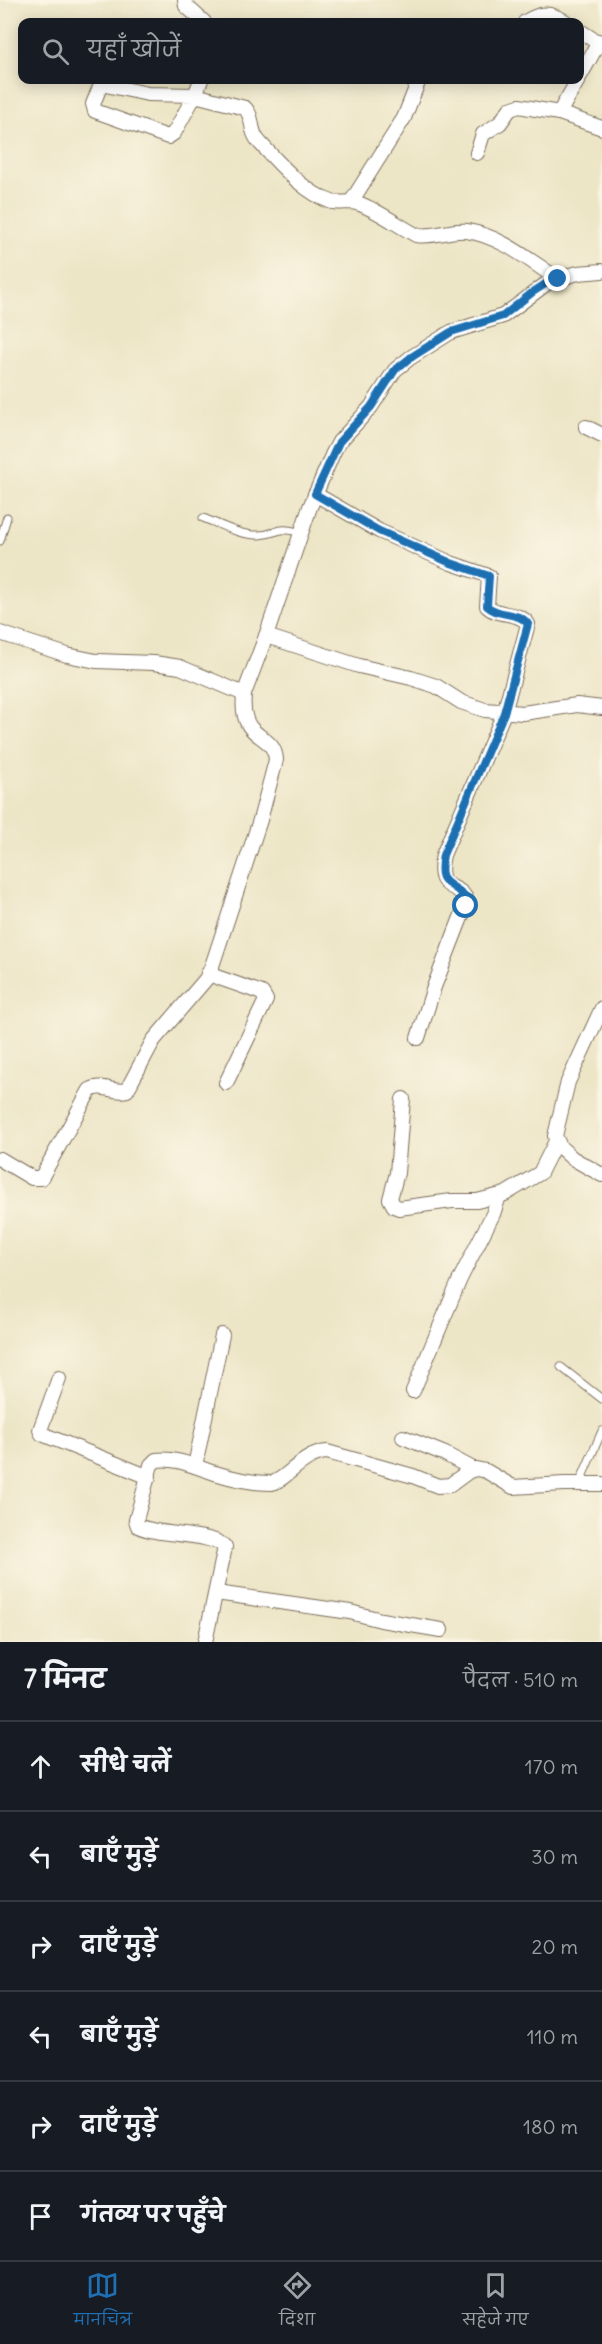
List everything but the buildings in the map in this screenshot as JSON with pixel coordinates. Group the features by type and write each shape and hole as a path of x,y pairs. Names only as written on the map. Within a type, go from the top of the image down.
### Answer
{"street":[{"path":"185,0 186,6 200,18"},
{"path":"533,18 548,13 558,18"},
{"path":"584,34 600,42 584,69"},
{"path":"199,84 195,95 174,134 168,137 95,111 93,107 98,87 103,84 148,94 195,95 245,108 250,117 255,138 289,173 319,196 332,202 359,203 416,235 466,231 495,239 558,279"},
{"path":"351,202 404,118 417,84"},
{"path":"559,113 576,84"},
{"path":"477,153 483,134 500,123 513,107 559,113 602,128"},
{"path":"0,1159 32,1178 41,1178 90,1090 94,1087 103,1087 122,1092 127,1090 153,1041 208,974 260,820 276,760 271,744 251,728 246,720 243,710 244,694 315,494 339,442 371,407 395,370 410,358 451,332 503,316 550,281 578,273 602,271"},
{"path":"586,427 602,435"},
{"path":"315,494 379,531 451,563 489,576 487,606 493,611 521,618 528,624 504,713 443,855 441,874 443,880 447,885 463,894 467,902 434,987 418,1038"},
{"path":"0,633 87,659 180,667 244,694"},
{"path":"266,636 359,666 436,686 471,706 504,713 523,713 577,705 602,708"},
{"path":"208,974 262,993 266,1000 226,1083"},
{"path":"403,1099 398,1173 390,1199 393,1206 405,1208 440,1202 477,1201 499,1196 540,1173 556,1141 555,1130 568,1082 602,1008"},
{"path":"556,1141 572,1158 602,1175"},
{"path":"413,1391 460,1279 493,1214 499,1196"},
{"path":"195,1466 222,1335"},
{"path":"59,1378 40,1430 42,1434 149,1477"},
{"path":"403,1437 473,1469 486,1471 513,1487 602,1484"},
{"path":"205,1642 226,1551 222,1543 141,1528 136,1524 153,1461 169,1459 227,1476 270,1483 281,1478 305,1459 317,1453 327,1452 352,1457 443,1486 450,1485 473,1469"},
{"path":"216,1593 350,1612 381,1620 441,1630"}],"lane":[{"path":"0,541 7,517"},
{"path":"203,518 253,535 281,528 301,533"},
{"path":"561,1367 602,1400"},
{"path":"579,1484 602,1431"}],"route":[{"path":"466,906 466,897 443,880 441,874 443,855 504,713 528,624 521,618 490,610 486,602 490,578 486,574 451,563 379,531 315,494 339,442 371,407 395,370 451,332 503,316 518,307 533,292 550,281 558,279"}]}
